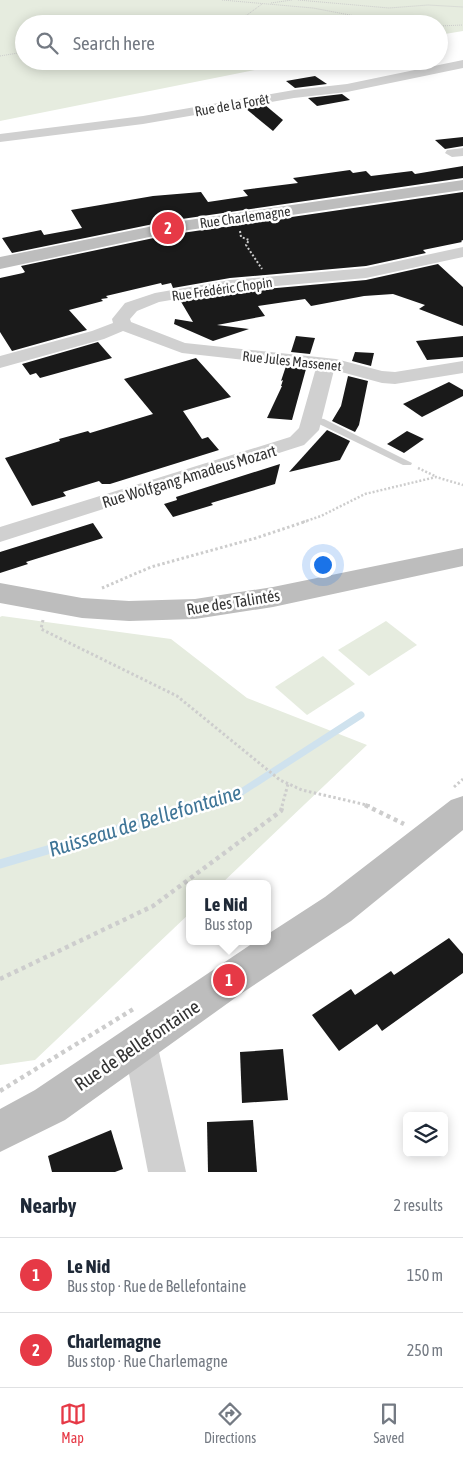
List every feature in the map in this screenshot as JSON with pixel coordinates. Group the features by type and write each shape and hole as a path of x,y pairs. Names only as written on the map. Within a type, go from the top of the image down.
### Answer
{"street":[{"name":"Rue de la Forêt","path":"448,67 463,64"},
{"name":"Rue de la Forêt","path":"0,138 143,120 294,94 347,88 434,70"},
{"name":"Rue Charlemagne","path":"0,264 120,238 220,220 463,185"},
{"name":"Rue Frédéric Chopin","path":"123,325 121,319 125,313 142,302 230,285 366,273 463,252"},
{"path":"0,362 98,335 123,325"},
{"name":"Rue Jules Massenet","path":"123,325 182,348 326,364 353,368 382,377 395,378 463,367"},
{"name":"Rue Wolfgang Amadeus Mozart","path":"0,535 289,445 306,434 312,420 326,364"},
{"name":"Rue des Talintés","path":"0,593 82,608 130,611 195,609 274,597 463,557"},
{"name":"Rue de Bellefontaine","path":"0,1131 50,1104 229,980 338,908 463,810"},
{"path":"140,1043 167,1172"}],"lane":[{"path":"312,420 321,422 407,463"}],"path":[{"path":"222,0 313,8 350,15"},
{"path":"261,0 262,4"},
{"path":"246,15 258,9 262,4 292,0"},
{"path":"298,0 389,8 428,5 463,7"},
{"path":"448,26 463,25"},
{"path":"0,56 15,54"},
{"path":"220,220 237,228 241,237 248,240 246,245 271,282"},
{"path":"100,588 160,564 204,550 256,538 321,516 365,494 436,477 463,485"},
{"path":"46,602 41,629 177,696 280,780 302,790 371,806 408,827"},
{"path":"188,880 281,812 288,784"},
{"path":"0,979 153,906 186,882"},
{"path":"0,1091 137,1006"}],"shaded area":[{"path":"0,0 463,0 463,31 448,34 448,15 15,15 15,70 255,70 0,121"},
{"path":"0,617 171,639 247,698 367,745 225,880 186,880 186,917 35,1060 0,1065"},
{"path":"386,621 417,645 369,676 338,650"},
{"path":"323,656 355,684 307,715 275,687"}],"building":[{"path":"315,76 327,84 295,88 286,81"},
{"path":"342,94 350,100 317,106 308,98"},
{"path":"265,105 283,120 273,131 245,108"},
{"path":"463,137 463,146 445,149 435,140"},
{"path":"463,166 463,178 168,221 12,253 2,238 41,230 44,235 82,228 71,210 153,196 201,192 208,202 248,196 243,190 298,183 293,178 350,170 353,173 366,171 371,176 412,171 415,174"},
{"path":"463,192 462,242 423,250 426,253 366,266 230,278 173,288 171,283 162,285 161,283 106,296 108,298 101,299 103,301 69,310 87,330 12,351 0,332 0,278 25,272 21,266 168,235"},
{"path":"438,264 463,287 463,326 419,309 425,305 393,294 364,296 311,306 305,299 258,306 265,316 217,325 249,329 213,341 174,324 175,319 193,322 180,300 230,292 366,280"},
{"path":"296,336 315,338 310,354 291,352"},
{"path":"463,336 463,357 427,360 416,341"},
{"path":"98,342 112,358 40,378 36,373 30,375 22,364"},
{"path":"355,352 374,353 371,366 352,361"},
{"path":"196,358 231,397 183,411 202,439 208,437 219,450 110,484 102,484 99,481 63,492 66,496 32,506 5,458 60,441 59,439 88,431 90,433 153,414 124,379"},
{"path":"286,366 306,369 292,420 267,418 282,386 283,380 281,381"},
{"path":"348,376 368,381 359,425 355,432 332,421 341,406"},
{"path":"449,382 463,390 463,396 422,417 403,404"},
{"path":"327,430 350,441 340,460 289,472"},
{"path":"407,431 424,439 404,453 387,444"},
{"path":"280,464 275,484 211,503 213,505 173,517 164,504 177,500 176,497"},
{"path":"93,523 103,538 26,562 28,564 0,573 0,552"},
{"path":"449,938 463,954 463,973 382,1031 377,1024 339,1051 312,1015 351,989 355,995 391,971 394,975"},
{"path":"283,1049 288,1100 242,1103 240,1052"},
{"path":"253,1120 257,1172 208,1172 207,1122"},
{"path":"111,1130 123,1169 115,1172 52,1172 48,1156"}],"waterway":[{"name":"Ruisseau de Bellefontaine","path":"196,806 240,793 361,715"},
{"name":"Ruisseau de Bellefontaine","path":"0,864 200,805"}],"place":[{"name":"Charlemagne","path":"168,228"},
{"name":"Le Nid","path":"229,980"}]}
